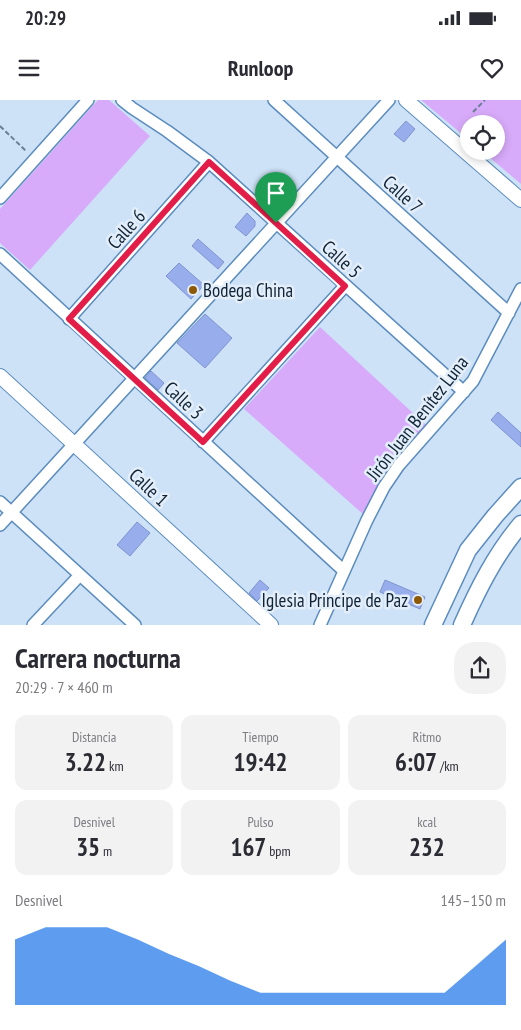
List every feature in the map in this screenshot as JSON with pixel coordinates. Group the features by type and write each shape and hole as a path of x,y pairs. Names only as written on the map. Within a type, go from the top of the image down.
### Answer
{"main road":[{"path":"433,625 468,550 521,487"},
{"path":"462,625 474,597 493,563 521,524"}],"street":[{"path":"0,198 88,100"},
{"name":"Calle 5","path":"122,100 209,162 464,392"},
{"name":"Calle 7","path":"274,100 508,313"},
{"path":"0,525 389,100"},
{"path":"406,100 521,200"},
{"name":"Calle 6","path":"69,319 209,162"},
{"name":"Calle 3","path":"0,254 344,571"},
{"path":"203,442 345,286"},
{"name":"Jirón Juan Benítez Luna","path":"320,625 367,520 384,487 404,458 473,381 521,289"},
{"name":"Calle 1","path":"0,376 271,625"},
{"path":"0,502 135,625"},
{"path":"33,625 80,574"}],"path":[{"path":"473,112 485,100"},
{"path":"0,126 35,159"}],"shaded area":[{"path":"98,100 109,100 150,136 30,270 0,243 0,209"},
{"path":"421,100 521,100 521,184 493,160 505,160 505,115 460,115 460,132"},
{"path":"320,327 427,426 364,515 244,409"}],"building":[{"path":"406,121 415,129 404,142 394,134"},
{"path":"247,213 255,221 255,226 246,236 235,227"},
{"path":"198,239 224,262 218,269 192,246"},
{"path":"179,263 204,285 191,299 166,276"},
{"path":"205,314 232,338 205,368 177,343"},
{"path":"151,371 164,383 158,390 145,378"},
{"path":"498,412 521,433 521,447 491,420"},
{"path":"137,522 150,533 130,556 117,545"},
{"path":"260,580 269,588 257,601 249,593"},
{"path":"385,580 425,597 420,609 380,592"}],"place":[{"name":"Bodega China","path":"193,290"},
{"name":"Iglesia Principe de Paz","path":"418,600"}],"route":[{"path":"209,162 276,223 345,286 203,442 69,319 209,162"}]}
